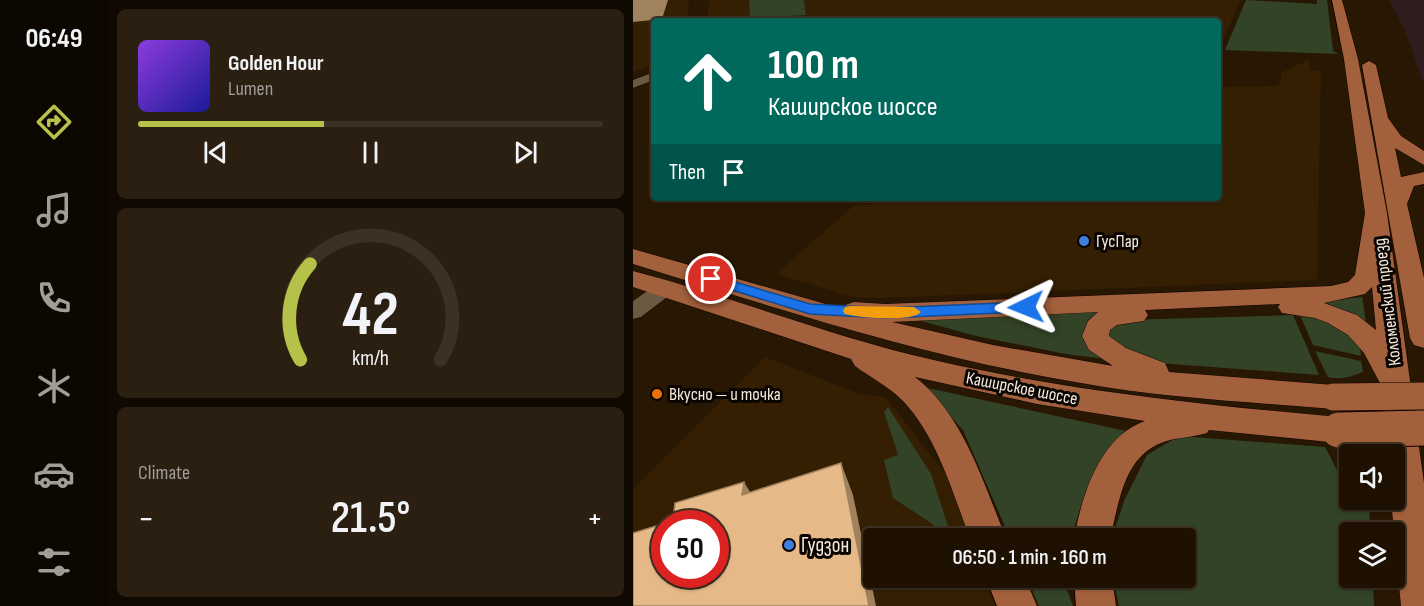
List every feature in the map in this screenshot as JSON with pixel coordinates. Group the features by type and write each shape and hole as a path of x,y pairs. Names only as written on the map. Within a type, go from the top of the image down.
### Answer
{"main road":[{"name":"Коломенский проезд","path":"1337,0 1387,208 1424,338"},
{"path":"1349,0 1357,23"},
{"name":"Коломенский проезд","path":"1366,54 1378,111 1387,208 1411,395 1412,518 1422,606"},
{"path":"1378,111 1394,140 1424,159"},
{"path":"810,309 885,313 1331,294 1356,288 1367,278 1387,208 1405,182 1424,178"},
{"name":"Каширское шоссе","path":"633,256 909,337 1047,367 1160,382 1339,430 1424,428"},
{"name":"Каширское шоссе","path":"633,279 844,346 939,372 1089,401 1255,406 1334,398 1411,395"},
{"path":"1255,406 1134,363 1102,347 1095,339 1095,332 1099,324 1121,315 1303,307 1319,309 1358,328 1411,395"},
{"path":"844,346 915,394 943,435 984,528"},
{"path":"1095,528 1117,460 1127,447 1140,437 1157,429 1255,406"},
{"path":"1405,606 1412,518"},
{"path":"1009,588 1017,606"},
{"path":"1094,588 1096,606"}],"street":[{"path":"633,73 651,67"},
{"path":"633,84 651,77"},
{"path":"633,312 664,288"}],"shaded area":[{"path":"633,0 689,0 687,18 651,18 651,65 633,72"},
{"path":"709,0 749,0 750,18 707,18"},
{"path":"804,0 1241,0 1221,44 1221,18 778,18 786,15 806,15"},
{"path":"1389,0 1424,0 1424,85 1404,28"},
{"path":"1310,59 1309,70 1321,71 1317,280 880,298 852,297 776,274 853,206 873,204 876,201 1221,201 1221,87 1274,86 1281,83 1281,73"},
{"path":"765,357 860,394 885,397 947,476 966,528 863,528 863,588 989,588 996,606 633,606 633,489"}],"green space":[{"path":"749,0 804,0 806,15 750,18"},
{"path":"1246,0 1317,4 1317,0 1327,0 1333,51 1339,54 1225,50"},
{"path":"1362,297 1366,322 1320,302"},
{"path":"1102,309 1088,320 1085,330 1113,360 1066,354 976,336 914,319"},
{"path":"1293,315 1319,375 1158,363 1119,347 1109,336 1112,328 1126,320"},
{"path":"1300,315 1318,318 1340,329 1360,346 1361,356 1313,345"},
{"path":"1315,351 1361,361 1363,372 1346,378 1328,377"},
{"path":"923,387 1126,431 1098,466 1085,494 1074,528 1006,528 963,430"},
{"path":"888,407 931,474 949,528 936,528 893,498 884,460 898,455 884,412"},
{"path":"1179,436 1325,447 1339,473 1339,510 1369,510 1370,522 1339,522 1339,588 1373,588 1374,606 1119,606 1115,588 1196,588 1196,528 1115,528 1124,501 1147,455"},
{"path":"1031,588 1067,588 1073,606 1039,606"}],"building":[{"name":"Гудзон","path":"841,463 863,575 863,588 865,588 869,606 633,606 633,533 651,528 651,588 729,588 729,510 674,510 675,503 744,482 742,495"}],"slow traffic":[{"path":"850,311 914,312"}],"place":[{"name":"ГусПар","path":"1084,241"},
{"name":"Вкусно — и точка","path":"657,394"},
{"name":"Гудзон","path":"789,545"}],"route":[{"path":"711,279 810,309 885,313 1026,307"}]}
